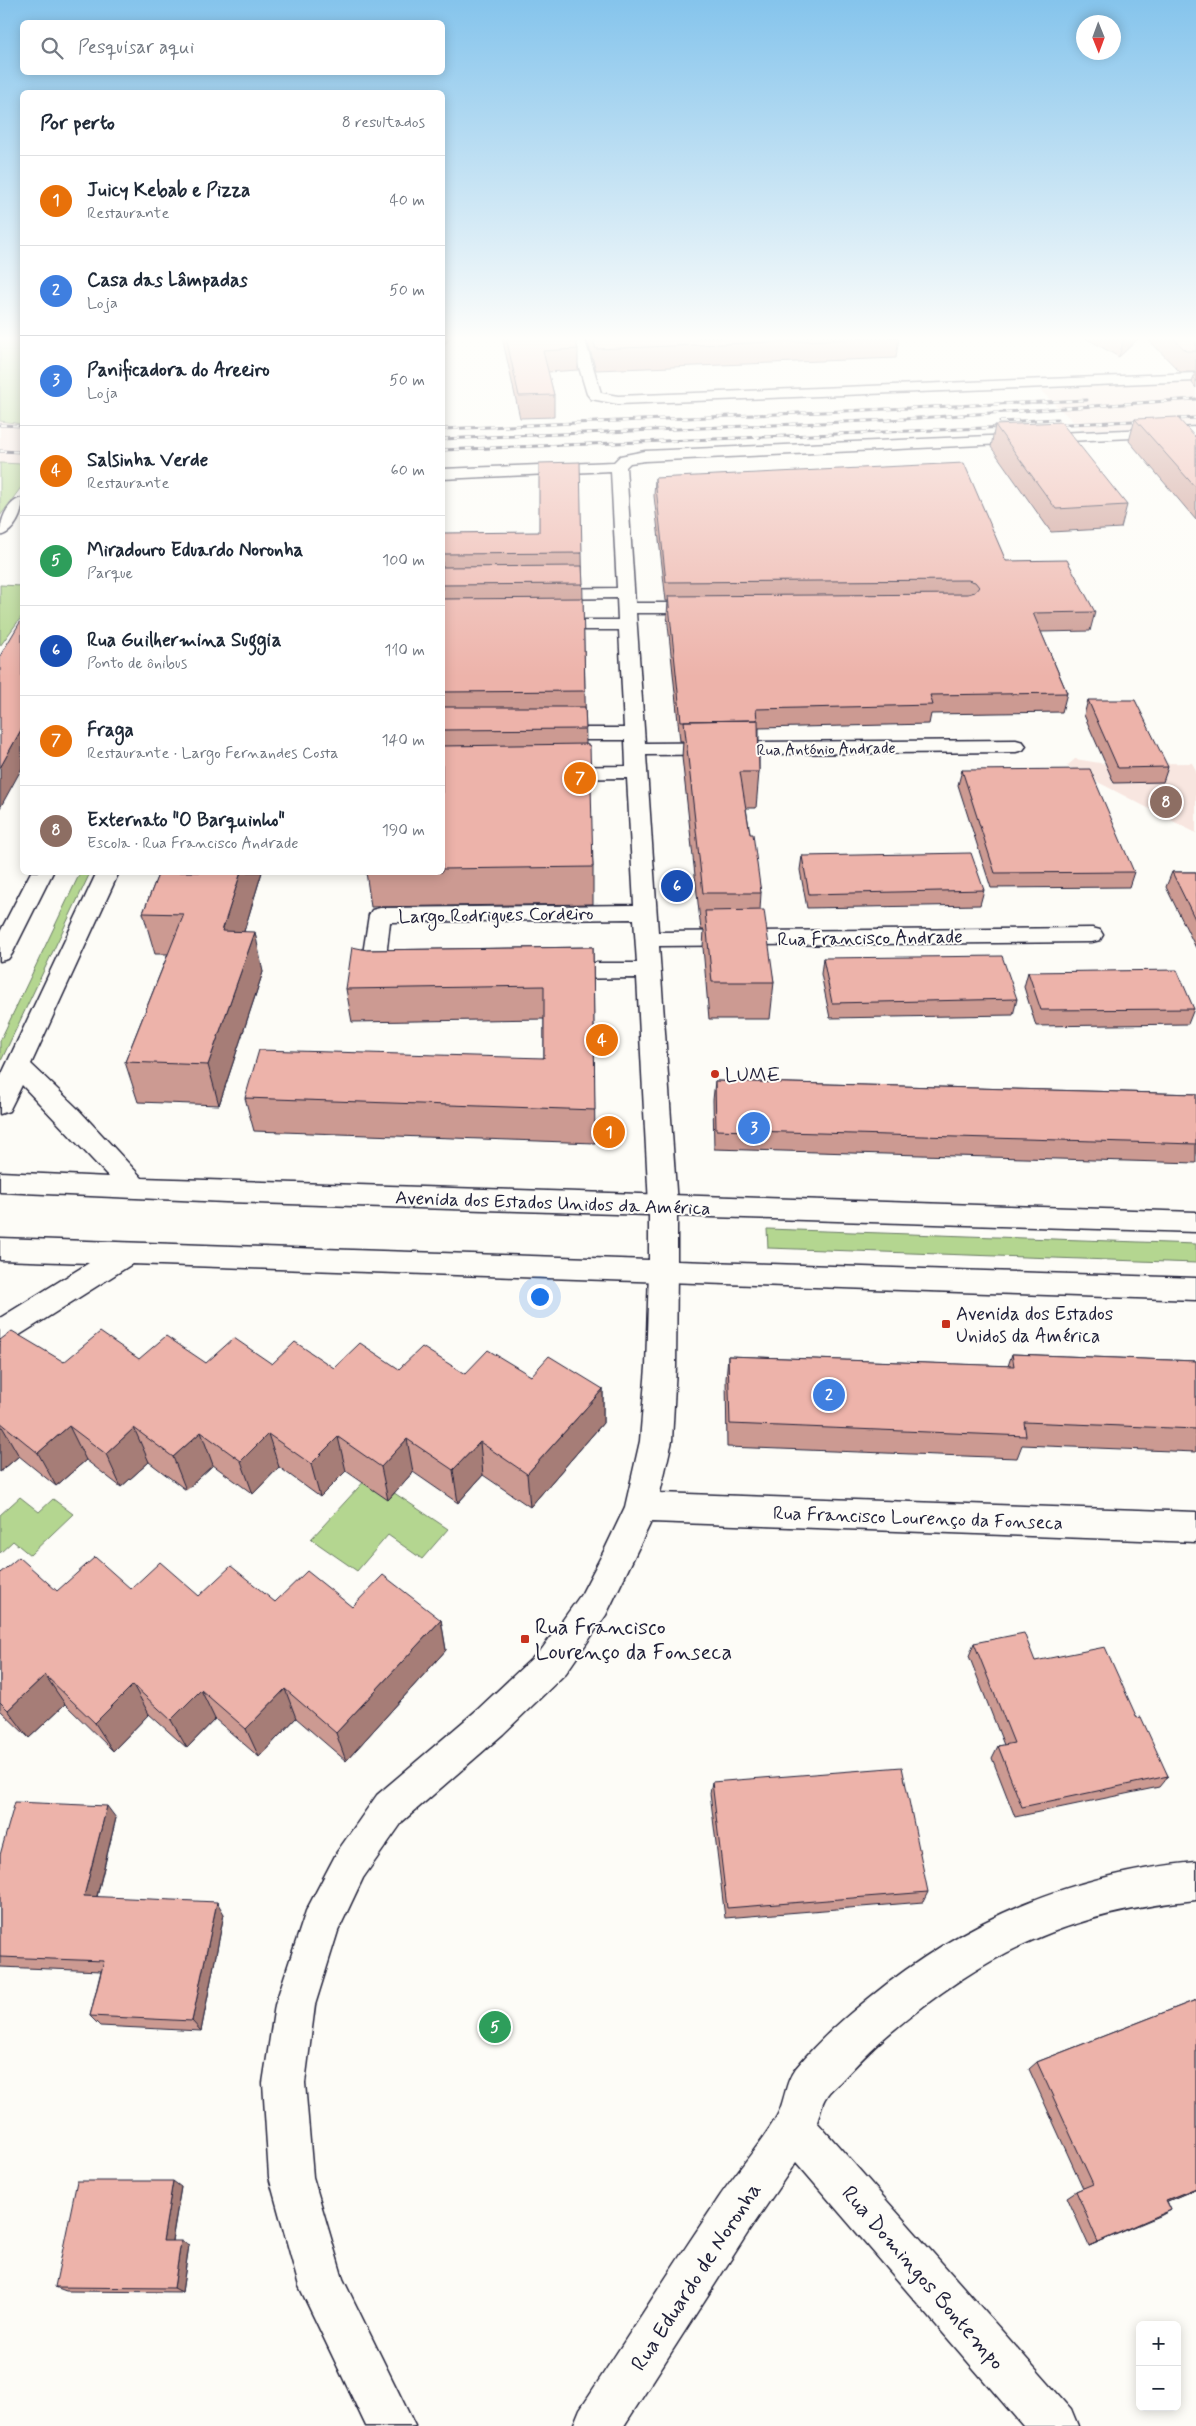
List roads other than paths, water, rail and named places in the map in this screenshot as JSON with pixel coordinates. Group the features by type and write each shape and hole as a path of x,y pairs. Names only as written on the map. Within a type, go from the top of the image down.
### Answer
{"street":[{"path":"445,474 618,466 626,459 645,456 768,450"},
{"path":"391,2426 322,2286 291,2177 284,2083 295,2005 320,1926 350,1865 390,1808 490,1722 554,1661 594,1604 618,1560 641,1507 656,1441 661,1367 663,1205 618,466"},
{"path":"0,531 20,506"},
{"path":"530,594 627,609"},
{"path":"530,626 627,609 724,608"},
{"name":"Rua António Andrade","path":"529,734 635,741 1016,746"},
{"path":"530,773 637,772"},
{"path":"0,954 40,875"},
{"path":"0,1105 107,875"},
{"name":"Largo Rodrigues Cordeiro","path":"412,972 372,973 380,915 646,912"},
{"name":"Rua Francisco Andrade","path":"647,939 1092,935"},
{"path":"530,971 649,970"},
{"path":"18,1066 68,1115 135,1188"},
{"name":"Avenida dos Estados Unidos da América","path":"0,1182 1196,1222"},
{"path":"0,1249 1196,1289"},
{"path":"0,1333 126,1254"},
{"name":"Rua Francisco Lourenço da Fonseca","path":"641,1507 1196,1528"},
{"name":"Rua Eduardo de Noronha","path":"597,2426 733,2215 794,2128 810,2084 862,2030 915,1986 971,1949 1029,1920 1090,1899 1154,1885 1196,1881"},
{"name":"Rua Domingos Bontempo","path":"794,2128 1054,2426"}],"railway":[{"path":"0,451 20,452"}],"place":[{"name":"Fraga","path":"580,778"},
{"name":"Externato \"O Barquinho\"","path":"1166,802"},
{"name":"Rua Guilhermina Suggia","path":"677,886"},
{"name":"Salsinha Verde","path":"602,1040"},
{"name":"LUME","path":"715,1074"},
{"name":"Panificadora do Areeiro","path":"754,1128"},
{"name":"Juicy Kebab e Pizza","path":"609,1132"},
{"name":"Avenida dos Estados Unidos da América","path":"946,1324"},
{"name":"Casa das Lâmpadas","path":"829,1395"},
{"name":"Rua Francisco Lourenço da Fonseca","path":"525,1639"},
{"name":"Miradouro Eduardo Noronha","path":"495,2027"}]}
